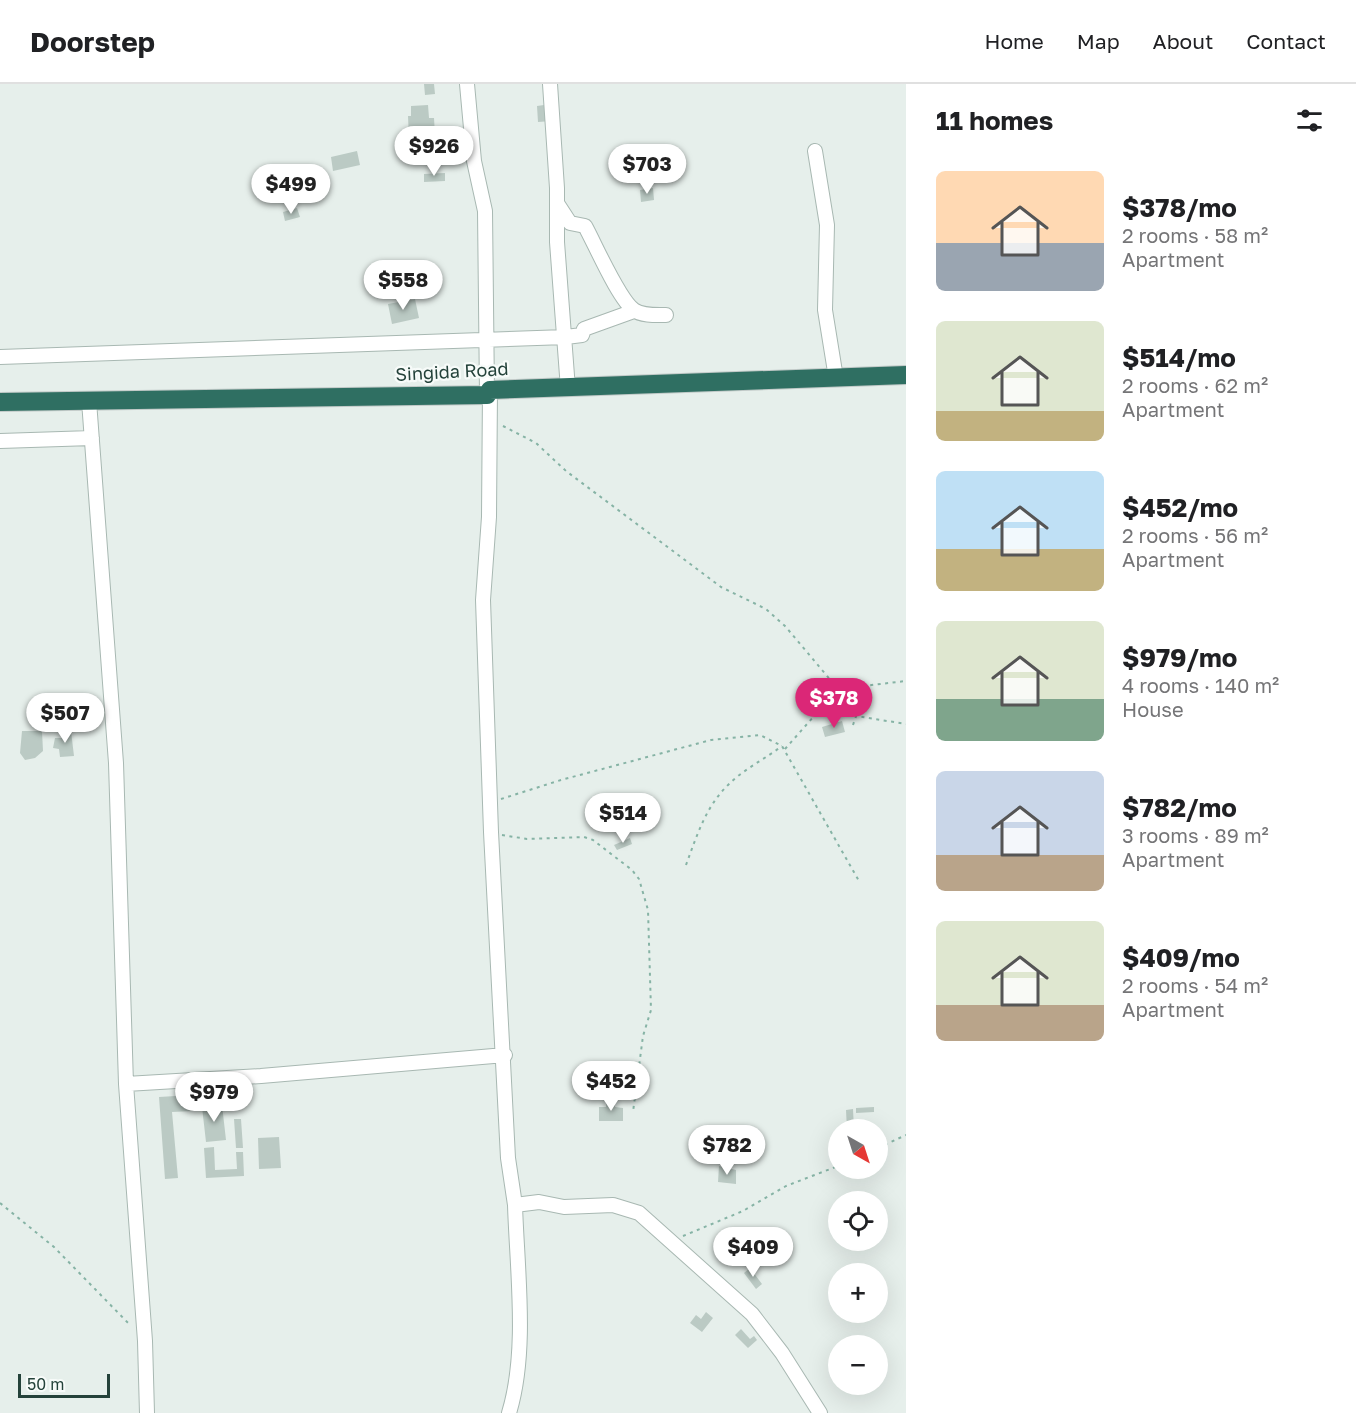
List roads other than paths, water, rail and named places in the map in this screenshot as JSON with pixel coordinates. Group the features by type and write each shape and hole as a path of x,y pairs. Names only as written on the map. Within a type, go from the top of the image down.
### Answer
{"highway":[{"name":"Singida Road","path":"0,402 488,392 906,375"}],"street":[{"path":"467,84 474,161 485,211 484,342 490,419 489,517 483,600 491,832 505,1055 508,1158 515,1205 519,1338 514,1396 509,1413"},
{"path":"550,84 557,242 566,337 568,389"},
{"path":"815,151 827,225 825,310 836,378"},
{"path":"557,203 570,223 585,226 619,290 634,310 651,315 666,315"},
{"path":"0,357 484,342 566,337 582,335 584,329 634,310"},
{"path":"89,401 116,763 126,1083 145,1341 147,1413"},
{"path":"0,441 92,438"},
{"path":"126,1083 261,1076 505,1055"},
{"path":"515,1205 539,1202 564,1207 626,1207 649,1220 670,1242 713,1276 752,1314 782,1353 820,1413"}]}
